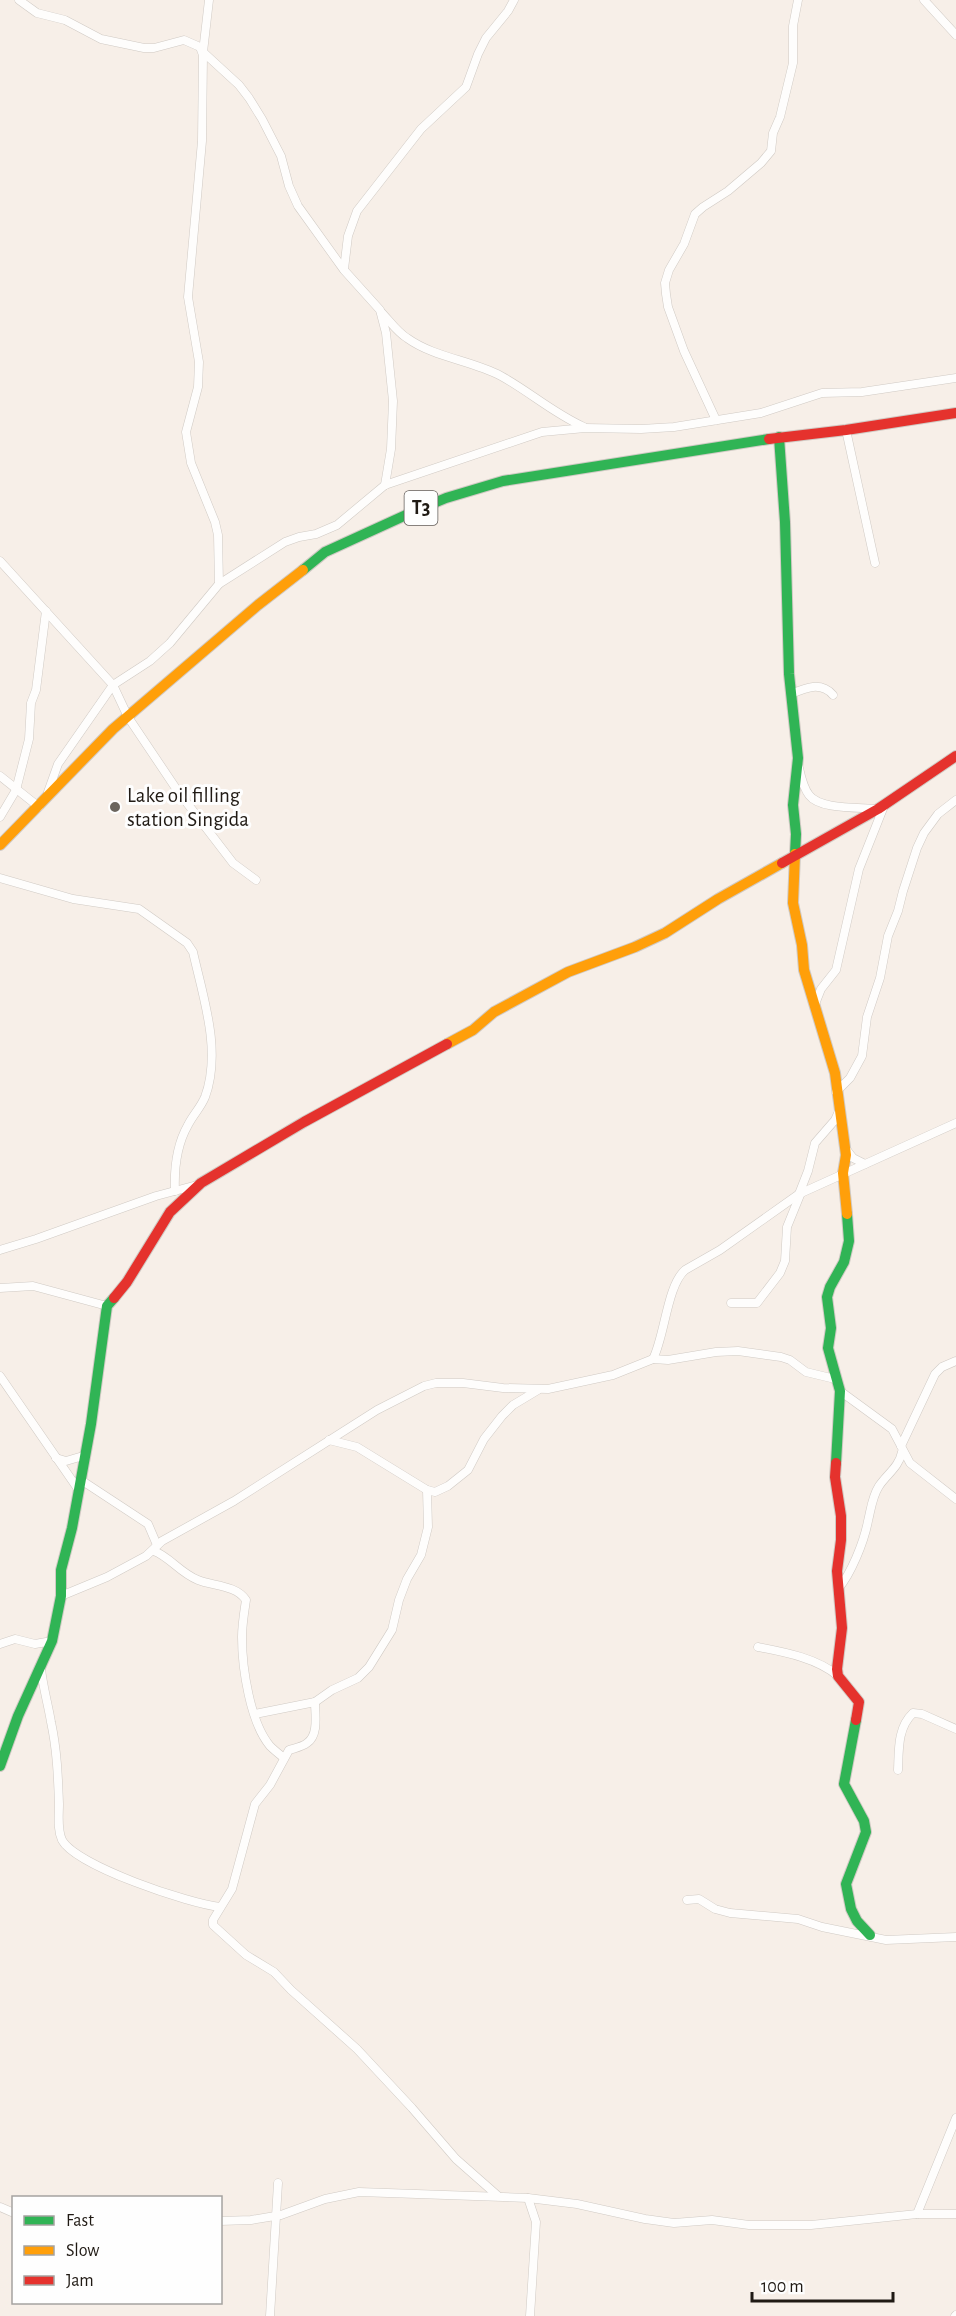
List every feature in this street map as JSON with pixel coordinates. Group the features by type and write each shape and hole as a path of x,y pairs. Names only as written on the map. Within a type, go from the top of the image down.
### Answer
{"main road":[{"name":"T3","path":"0,845 128,717 258,605 326,552 409,513 446,498 503,481 779,437 846,430 956,413"},
{"path":"779,437 786,522 791,694 798,766 793,805 796,854 792,882 793,903 802,945 804,970 835,1074 845,1148 843,1173 849,1241 844,1262 827,1297 831,1328 828,1348 840,1391 835,1466 842,1529 837,1571 842,1628 837,1669 838,1676 859,1702 844,1784 847,1795 867,1828 866,1839 846,1884 847,1894 857,1921 870,1935"},
{"path":"0,1766 18,1716 52,1641 61,1596 61,1570 72,1528 83,1456 91,1424 107,1306 127,1282 170,1212 201,1184 304,1122 472,1030 494,1012 568,972 665,933 718,899 881,806 956,756"}],"street":[{"path":"20,0 37,13 65,20 101,39 144,48 154,48 184,40 194,42 239,85 253,105 281,156 289,186 298,207 344,270 404,337 417,345 457,361 481,366 501,376 528,392 545,406 585,428"},
{"path":"209,0 203,52 202,141 188,297 199,353 198,387 186,432 194,470 213,516 218,535 219,584"},
{"path":"344,270 346,244 357,211 421,129 463,91 486,38 514,0"},
{"path":"716,420 676,332 668,307 665,283 695,214 728,191 761,163 771,151 773,133 780,117 793,63 793,26 798,0"},
{"path":"924,0 956,35"},
{"path":"380,310 386,333 393,401 392,449 386,485"},
{"path":"47,796 51,778 58,764 113,685 150,661 170,643 219,584 285,542 316,534 337,525 386,485 542,432 585,428 674,427 760,413 822,393 862,392 956,378"},
{"path":"846,430 875,563"},
{"path":"0,561 113,685 128,717 177,790 233,863 256,880"},
{"path":"0,817 16,790 29,739 31,703 36,690 46,611"},
{"path":"791,694 819,687 828,690 833,695"},
{"path":"798,766 807,792 814,800 825,805 881,806 859,869 836,970 821,989 815,1004"},
{"path":"0,776 39,807"},
{"path":"836,1092 850,1078 862,1056 867,1017 880,978 888,936 917,848 924,833 938,814 956,800"},
{"path":"0,879 73,899 139,909 187,943 193,952 208,1017 211,1064 206,1095 188,1125 178,1149 175,1191"},
{"path":"731,1303 757,1303 780,1273 785,1261 787,1227 808,1171 815,1143 836,1120 839,1112"},
{"path":"653,1359 661,1340 674,1287 680,1275 800,1194 956,1123"},
{"path":"845,1148 853,1158 865,1164"},
{"path":"0,1250 120,1208 201,1184"},
{"path":"0,1288 33,1286 107,1306"},
{"path":"61,1596 114,1573 234,1501 377,1410 424,1386 436,1383 463,1383 539,1390 598,1380 653,1359 668,1360 716,1352 738,1351 781,1357 790,1360 806,1372 835,1379"},
{"path":"838,1589 846,1580 861,1547 874,1495 901,1459 902,1448 935,1374 942,1367 956,1361"},
{"path":"0,1376 56,1458 80,1484 148,1524 155,1548 190,1577 209,1585 238,1591 246,1600 242,1620 243,1660 255,1714 268,1744 284,1758"},
{"path":"329,1440 357,1448 427,1490 440,1491 462,1476 478,1454 484,1439 508,1409 539,1390"},
{"path":"840,1391 892,1429 910,1463 956,1498"},
{"path":"56,1458 66,1461 83,1456"},
{"path":"255,1714 315,1702 332,1690 358,1678 369,1667 392,1630 399,1600 421,1555 428,1527 427,1490"},
{"path":"0,1644 15,1639 35,1644 52,1641"},
{"path":"758,1647 780,1651 822,1666 838,1676"},
{"path":"41,1669 56,1752 58,1825 64,1843 78,1854 110,1872 167,1893 220,1907"},
{"path":"315,1702 315,1731 305,1745 289,1750 270,1785 255,1804 238,1871 232,1888 213,1923 215,1928 246,1955 274,1972 357,2049 456,2159 498,2196"},
{"path":"898,1770 899,1743 905,1722 913,1713 922,1714 956,1729"},
{"path":"687,1900 699,1899 715,1909 730,1913 798,1919 822,1927 896,1941 956,1937"},
{"path":"916,2214 956,2118"},
{"path":"270,2316 278,2183"},
{"path":"222,2221 277,2216 325,2199 358,2192 528,2198 577,2204 674,2223 712,2220 749,2225 829,2224 916,2214 956,2214"},
{"path":"528,2198 536,2222 530,2316"}],"traffic: fast":[{"path":"779,437 785,522 789,674 798,758 793,805 796,834 795,854"},
{"path":"303,570 325,552 417,510 446,498 503,481 769,439"},
{"path":"836,1463 840,1391 828,1348 831,1328 827,1297 844,1262 849,1241 847,1214"},
{"path":"0,1766 18,1716 52,1641 61,1596 61,1570 72,1528 91,1424 107,1306 114,1298"},
{"path":"856,1720 844,1784 864,1821 866,1832 846,1884 851,1909 857,1921 870,1935"}],"traffic: slow":[{"path":"0,845 113,729 258,605 303,570"},
{"path":"795,854 793,903 802,945 804,970 835,1073 846,1155 843,1173 847,1214"},
{"path":"447,1044 473,1030 494,1012 568,972 665,933 718,899 782,863"}],"traffic: jam":[{"path":"769,439 956,413"},
{"path":"782,863 878,809 956,756"},
{"path":"114,1298 127,1282 170,1212 201,1183 304,1122 447,1044"},
{"path":"836,1463 835,1477 841,1516 837,1571 842,1628 837,1669 838,1676 859,1702 856,1720"}],"place":[{"name":"Lake oil filling station Singida","path":"115,807"}]}
